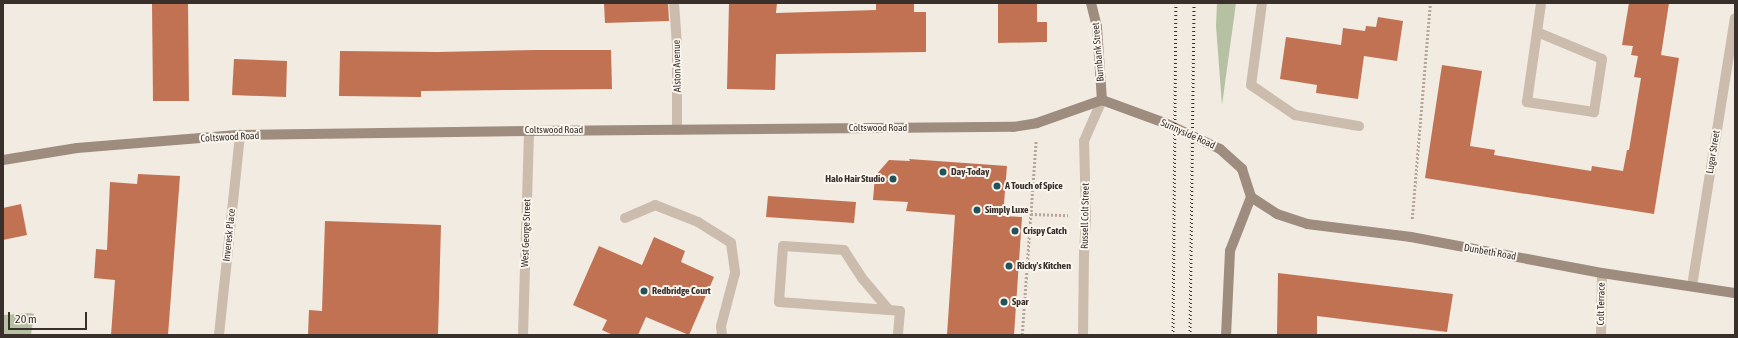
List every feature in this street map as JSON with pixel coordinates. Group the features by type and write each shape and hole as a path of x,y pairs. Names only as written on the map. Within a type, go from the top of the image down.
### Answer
{"main road":[{"name":"Burnbank Street","path":"1091,3 1097,27 1102,100"},
{"name":"Coltswood Road","path":"3,160 77,148 240,135 529,130 1013,128 1037,123 1102,100"},
{"name":"Sunnyside Road","path":"1102,100 1165,124 1220,149 1242,169 1251,197"},
{"name":"Dunbeth Road","path":"1251,197 1277,214 1307,224 1410,237 1602,273 1735,293"},
{"path":"1226,335 1230,251 1251,197"}],"street":[{"name":"Alston Avenue","path":"674,3 677,45 677,130"},
{"path":"1262,3 1251,84 1296,115 1359,126"},
{"path":"1537,32 1602,59 1594,112 1527,102 1541,3"},
{"name":"Lugar Street","path":"1692,286 1735,18"},
{"name":"Russell Colt Street","path":"1083,335 1086,216 1084,141 1102,100"},
{"name":"West George Street","path":"523,335 529,130"},
{"name":"Inveresk Place","path":"219,335 240,135"},
{"path":"625,218 655,205 698,222 731,243 735,273 721,326 722,335"},
{"path":"889,310 862,278 844,250 783,246 779,302 889,310 900,310 898,335"},
{"name":"Colt Terrace","path":"1601,335 1602,273"}],"path":[{"path":"1410,237 1430,3"},
{"path":"1022,335 1037,123"},
{"path":"1031,214 1086,216"}],"green space":[{"path":"1217,3 1236,3 1222,105 1216,26"},
{"path":"34,314 31,335 3,335 3,315"}],"building":[{"path":"152,3 188,3 189,101 153,101"},
{"path":"604,3 668,3 669,21 605,23"},
{"path":"729,3 777,3 776,13 876,10 876,3 914,3 914,12 926,12 926,52 776,54 775,90 727,89"},
{"path":"998,3 1037,3 1037,22 1047,22 1047,42 998,43"},
{"path":"1629,3 1669,3 1661,55 1679,58 1654,214 1425,178 1442,65 1482,71 1470,146 1495,150 1494,155 1591,171 1592,166 1623,171 1627,150 1629,150 1641,78 1634,77 1638,56 1631,55 1633,46 1622,45"},
{"path":"1378,17 1403,21 1397,61 1364,56 1358,99 1316,93 1317,85 1280,79 1286,37 1341,45 1343,28 1365,31 1366,26 1376,27"},
{"path":"611,50 612,89 421,91 421,97 339,96 340,51 438,52"},
{"path":"234,59 287,61 286,97 232,95"},
{"path":"909,159 1007,166 1003,216 1022,217 1014,335 947,335 955,215 906,211 908,202 873,200 875,176 889,160 910,161"},
{"path":"138,174 180,176 168,335 111,335 115,280 94,278 96,249 107,250 110,182 137,184"},
{"path":"768,196 856,202 854,223 766,217"},
{"path":"21,204 27,235 3,240 3,208"},
{"path":"325,221 441,225 438,335 308,335 309,310 322,311"},
{"name":"Redbridge Court","path":"654,237 685,251 681,262 714,277 689,335 646,317 638,335 613,335 602,330 607,320 573,305 599,246 642,265"},
{"path":"1278,273 1453,294 1447,332 1317,316 1317,335 1277,335"}],"railway":[{"path":"1173,335 1176,3"},
{"path":"1190,335 1194,3"}],"place":[{"name":"Day-Today","path":"943,172"},
{"name":"Halo Hair Studio","path":"893,179"},
{"name":"A Touch of Spice","path":"997,186"},
{"name":"Simply Luxe","path":"977,210"},
{"name":"Crispy Catch","path":"1015,231"},
{"name":"Ricky's Kitchen","path":"1009,266"},
{"name":"Redbridge Court","path":"644,291"},
{"name":"Spar","path":"1004,302"}]}
